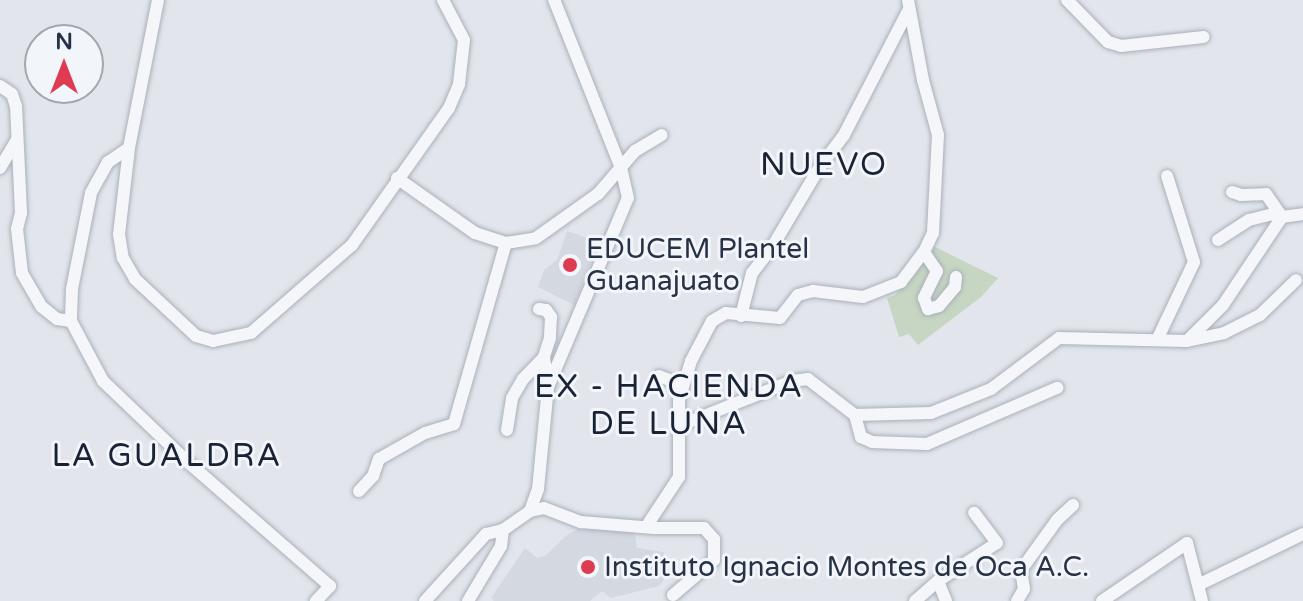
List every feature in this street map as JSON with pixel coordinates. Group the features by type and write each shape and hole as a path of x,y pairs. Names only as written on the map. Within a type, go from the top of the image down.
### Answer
{"street":[{"path":"158,0 129,148 121,208 123,258 135,279 196,336 213,341 251,333 352,245 449,108 459,84 464,40 443,0"},
{"path":"548,387 628,198 621,168 554,0"},
{"path":"1067,0 1108,42 1121,46 1204,37"},
{"path":"646,527 679,477 679,400 712,321 726,313 780,318 798,295 813,291 863,297 901,282 924,252 933,233 938,135 908,5"},
{"path":"741,316 752,273 771,249 819,168 844,135 908,5"},
{"path":"0,86 12,94 16,106 21,213 17,229 22,273 42,307 57,319 71,321"},
{"path":"397,178 475,233 506,243 536,238 553,228 598,194 648,140 662,135"},
{"path":"0,168 18,139"},
{"path":"129,148 108,162 91,193 72,289 71,321 103,381 190,464 330,586 316,601"},
{"path":"1157,340 1194,262 1167,176"},
{"path":"1232,192 1241,195 1266,194 1280,215"},
{"path":"1218,240 1249,220 1303,214"},
{"path":"1187,341 1223,305 1280,215"},
{"path":"359,491 373,476 379,459 425,433 454,424 506,243"},
{"path":"924,252 937,271 924,298 928,309 939,306 955,287 956,277"},
{"path":"855,415 931,413 991,389 1059,338 1187,341 1224,333 1260,315 1296,280"},
{"path":"530,511 538,489 548,387 544,357 551,317 546,310 539,309"},
{"path":"507,430 512,398 523,379 544,357"},
{"path":"659,376 683,385"},
{"path":"681,425 792,381 808,379 855,415 861,437 872,442 927,444 1057,388"},
{"path":"1017,601 1024,589 1021,570 1057,520 1073,505"},
{"path":"425,601 486,534 503,530 530,511 544,508 581,522 704,528 714,539 714,560 673,595"},
{"path":"915,601 938,581 997,543 974,513"},
{"path":"469,600 501,546 503,530"},
{"path":"1198,585 1303,534"},
{"path":"1102,601 1187,543 1202,601"},
{"path":"938,581 946,601"}],"shaded area":[{"name":"EDUCEM Plantel Guanajuato","path":"567,231 599,242 574,305 538,287 544,270 557,260"},
{"name":"Instituto Ignacio Montes de Oca A.C.","path":"580,528 634,529 637,548 664,552 665,578 659,586 611,598 602,591 590,601 494,601 491,598 525,548 537,558 546,555 567,535"}],"green space":[{"path":"935,247 998,278 981,297 918,345 909,334 899,337 887,298 895,295"}],"place":[{"name":"EDUCEM Plantel Guanajuato","path":"570,265"},
{"name":"Instituto Ignacio Montes de Oca A.C.","path":"588,567"}],"district":[{"name":"NUEVO","path":"824,165"},
{"name":"EX - HACIENDA DE LUNA","path":"669,406"},
{"name":"LA GUALDRA","path":"167,456"}]}
